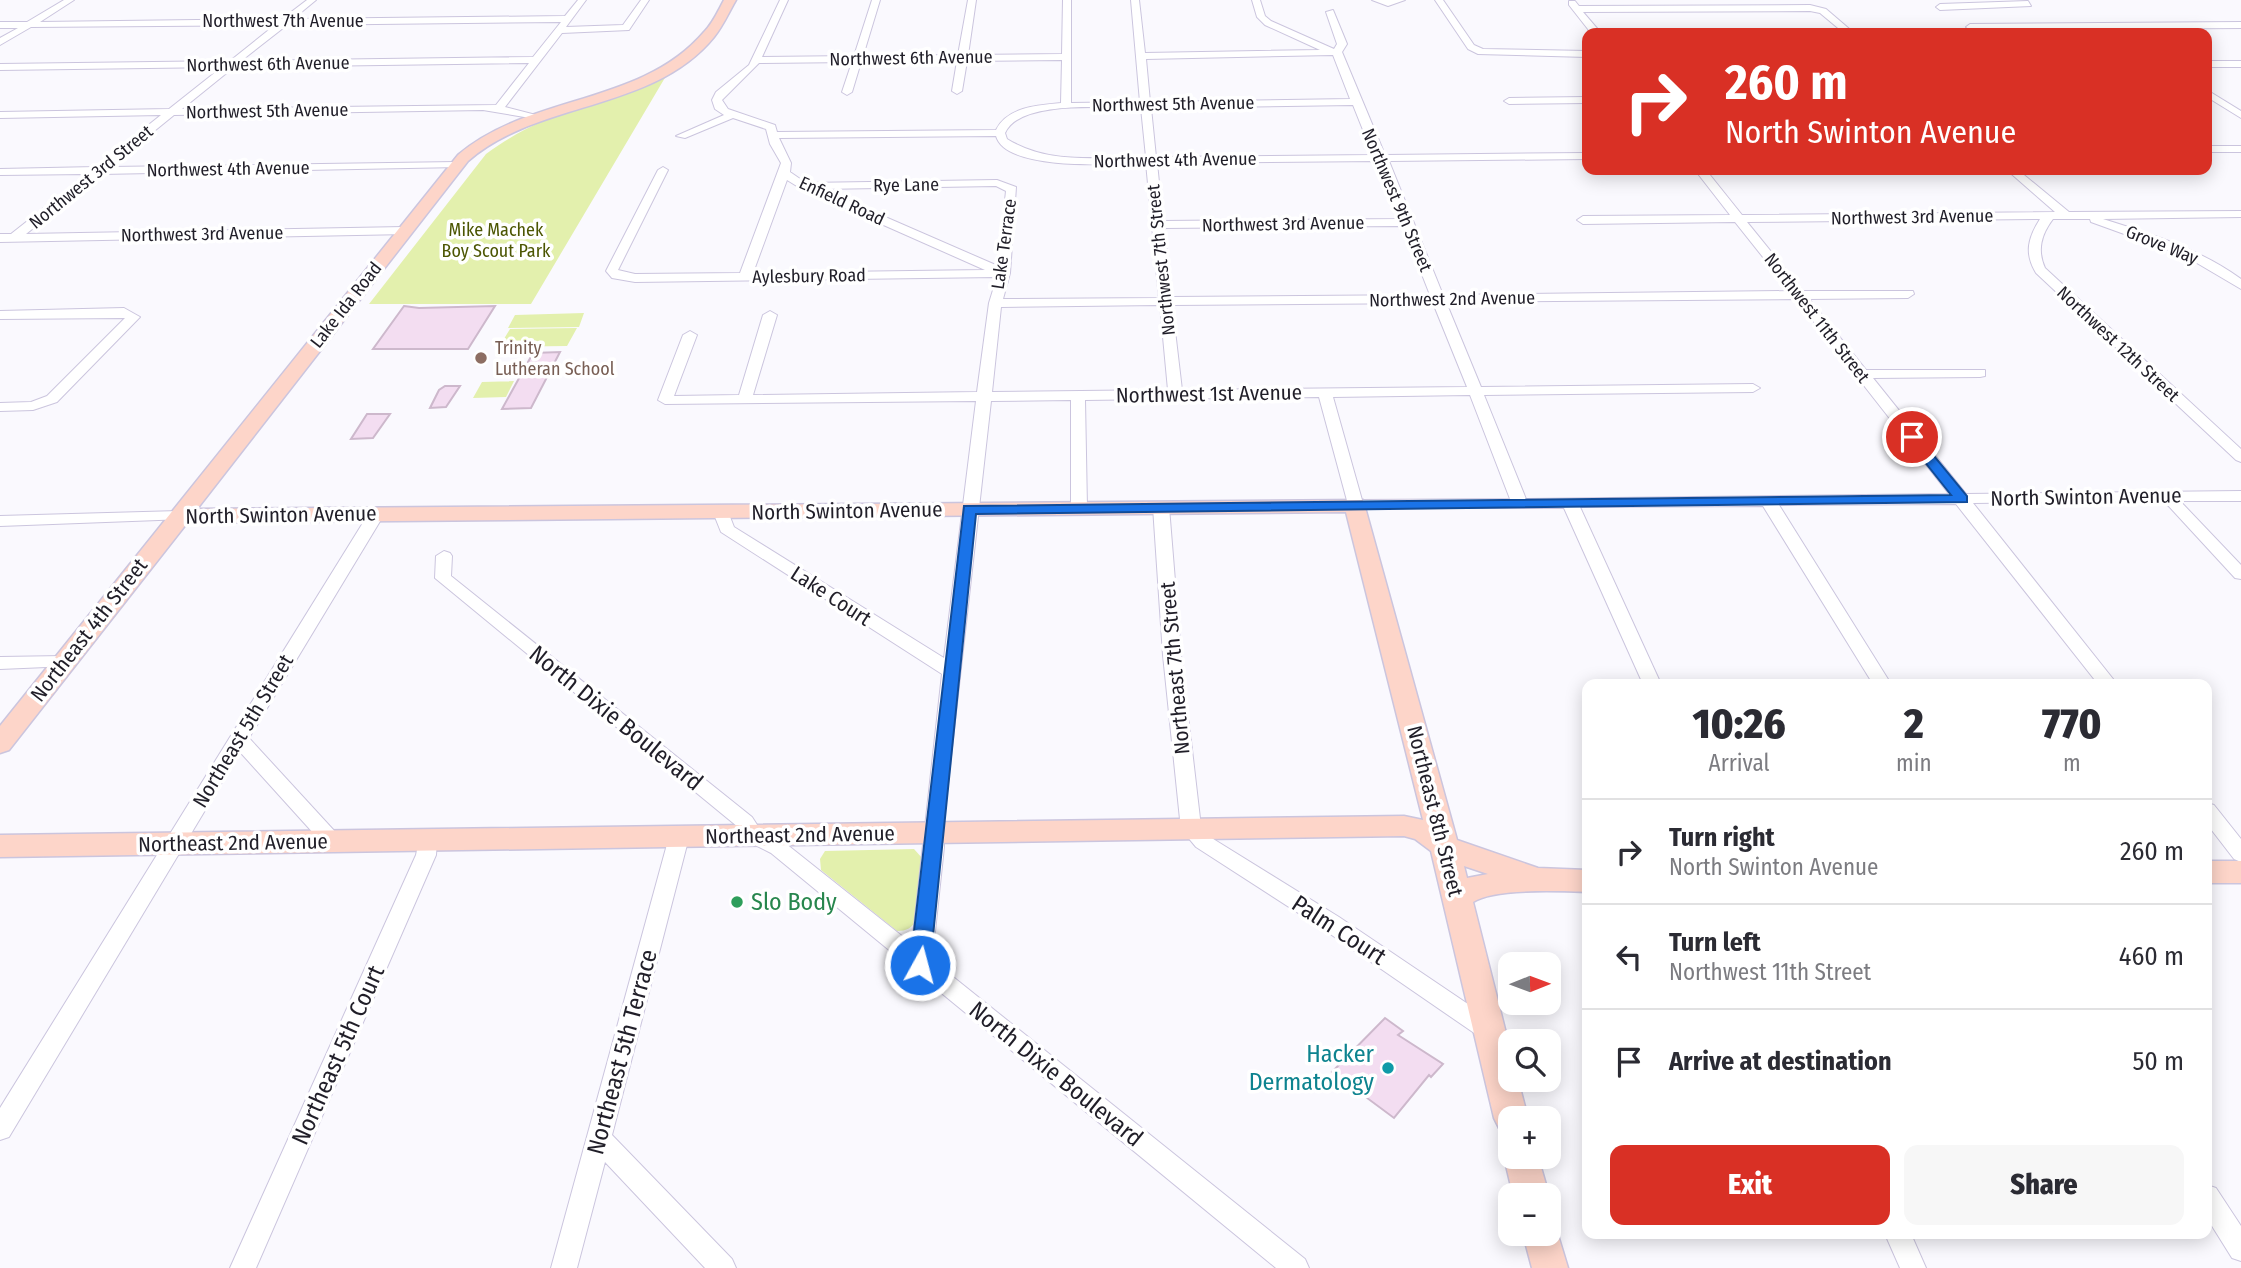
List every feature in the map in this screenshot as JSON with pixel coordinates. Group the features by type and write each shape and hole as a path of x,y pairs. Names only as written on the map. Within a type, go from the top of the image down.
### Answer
{"street":[{"path":"0,43 70,0"},
{"name":"Northwest 3rd Street","path":"0,249 312,0"},
{"path":"499,108 582,0"},
{"path":"558,30 626,27 645,0"},
{"name":"Lake Ida Road","path":"707,27 716,0"},
{"name":"Lake Ida Road","path":"179,516 456,165 484,141 532,117 647,78 694,49 707,27 730,0"},
{"path":"784,0 756,60 717,100 721,109 765,123 771,127 774,135 1000,133"},
{"path":"847,92 876,0"},
{"path":"957,91 972,0"},
{"path":"1066,106 1067,0"},
{"name":"Northwest 7th Street","path":"1135,0 1175,394"},
{"path":"1256,0 1261,17 1268,23 1337,52"},
{"path":"1376,0 1388,3 1401,0"},
{"path":"1439,0 1471,47 1486,52 1582,52"},
{"path":"1573,4 1597,0"},
{"path":"1573,4 1810,8 1823,11 1843,28"},
{"path":"1573,4 1592,28"},
{"path":"2028,4 1940,7 1970,27 2241,24"},
{"name":"Northwest 9th Street","path":"1330,12 1342,44 1337,52 1356,102 1376,152 1382,158 1520,503"},
{"name":"Northwest 7th Avenue","path":"0,25 566,19"},
{"path":"1141,56 1337,52"},
{"name":"Northwest 6th Avenue","path":"756,60 1067,57"},
{"name":"Northwest 6th Avenue","path":"0,67 535,60"},
{"path":"2212,64 2241,64"},
{"path":"2212,96 2241,115"},
{"path":"1509,101 1582,100"},
{"name":"Northwest 5th Avenue","path":"1000,133 1004,124 1021,114 1066,106 1356,102"},
{"path":"2223,104 2241,104"},
{"name":"Northwest 5th Avenue","path":"0,115 499,108 532,117"},
{"path":"681,135 733,115"},
{"name":"Northwest 4th Avenue","path":"1000,133 1002,141 1012,149 1039,158 1063,161 1582,156"},
{"name":"Enfield Road","path":"774,135 775,144 786,163 784,173 804,186 1004,273"},
{"path":"2212,149 2241,149"},
{"name":"Northwest 4th Avenue","path":"0,172 456,165"},
{"name":"Aylesbury Road","path":"663,170 613,265 612,271 615,275 635,278 1004,273"},
{"path":"745,277 784,173"},
{"name":"Northwest 11th Street","path":"1704,175 2104,679"},
{"path":"2019,175 2073,216"},
{"name":"Rye Lane","path":"804,186 1008,185"},
{"name":"Lake Terrace","path":"920,965 951,671 986,396 995,303 1004,273 1012,189 1008,185"},
{"name":"Northwest 3rd Avenue","path":"1583,220 2241,214"},
{"name":"Northwest 12th Street","path":"2049,216 2033,242 2032,252 2040,270 2241,457"},
{"name":"Grove Way","path":"2073,216 2181,250 2241,285"},
{"name":"Northwest 3rd Avenue","path":"1158,225 1408,222"},
{"name":"Northwest 3rd Avenue","path":"0,238 404,231"},
{"name":"Northwest 2nd Avenue","path":"995,303 1908,294"},
{"path":"0,315 131,313 133,317 51,399 33,406 0,407"},
{"path":"745,398 770,315"},
{"name":"Northwest 1st Avenue","path":"691,335 665,400 1753,388"},
{"path":"1861,374 1980,373"},
{"path":"1325,393 1355,505"},
{"path":"1078,395 1079,508"},
{"path":"2168,496 2178,510 2241,573"},
{"name":"North Swinton Avenue","path":"0,521 376,513 721,512 2241,496"},
{"path":"1768,501 1879,679"},
{"path":"1570,503 1649,679"},
{"name":"Northeast 8th Street","path":"1355,505 1444,846 1508,1106"},
{"name":"Northeast 7th Street","path":"1161,507 1172,655 1191,829"},
{"name":"Lake Court","path":"721,512 727,529 951,671"},
{"name":"Northeast 5th Street","path":"0,1129 168,858 376,513"},
{"name":"Northeast 4th Street","path":"0,744 179,516"},
{"name":"North Dixie Boulevard","path":"444,556 443,578 745,822 754,836 778,848 1296,1268"},
{"path":"0,663 64,662"},
{"path":"238,738 332,841"},
{"path":"2212,816 2241,854"},
{"name":"Northeast 2nd Avenue","path":"0,846 1404,826 1423,830 1444,846 1488,863 1549,881 1582,881"},
{"name":"Palm Court","path":"1191,829 1203,842 1331,923 1488,1030"},
{"name":"Northeast 5th Terrace","path":"564,1268 680,837"},
{"name":"Northeast 5th Court","path":"243,1268 426,855 427,840"},
{"path":"2212,872 2241,872"},
{"path":"1457,898 1475,886 1549,881"},
{"path":"599,1139 723,1268"},
{"path":"2212,1204 2241,1250"},
{"path":"1900,1239 1913,1268"},
{"path":"1544,1246 1550,1268"}],"green space":[{"name":"Mike Machek Boy Scout Park","path":"666,76 531,304 369,304 486,154 547,119"},
{"path":"584,313 579,327 508,328 515,315"},
{"path":"577,328 567,346 499,347 510,329"},
{"path":"514,381 506,397 473,398 482,382"},
{"path":"914,849 923,859 917,919 911,927 904,930 897,931 821,870 820,859 825,851"}],"building":[{"name":"Trinity Lutheran School","path":"404,306 495,306 468,349 373,349"},
{"name":"Trinity Lutheran School","path":"560,352 531,408 502,409 533,353"},
{"name":"Trinity Lutheran School","path":"445,386 460,386 446,407 430,408 439,390"},
{"path":"367,414 390,414 373,438 351,439"},
{"name":"Hacker Dermatology","path":"1385,1018 1403,1031 1398,1035 1443,1064 1431,1077 1429,1075 1394,1118 1332,1072"}],"place":[{"name":"Trinity Lutheran School","path":"481,358"},
{"name":"Slo Body","path":"737,902"},
{"name":"Hacker Dermatology","path":"1388,1068"}],"route":[{"path":"920,965 970,509 1962,499 1912,437"}]}
